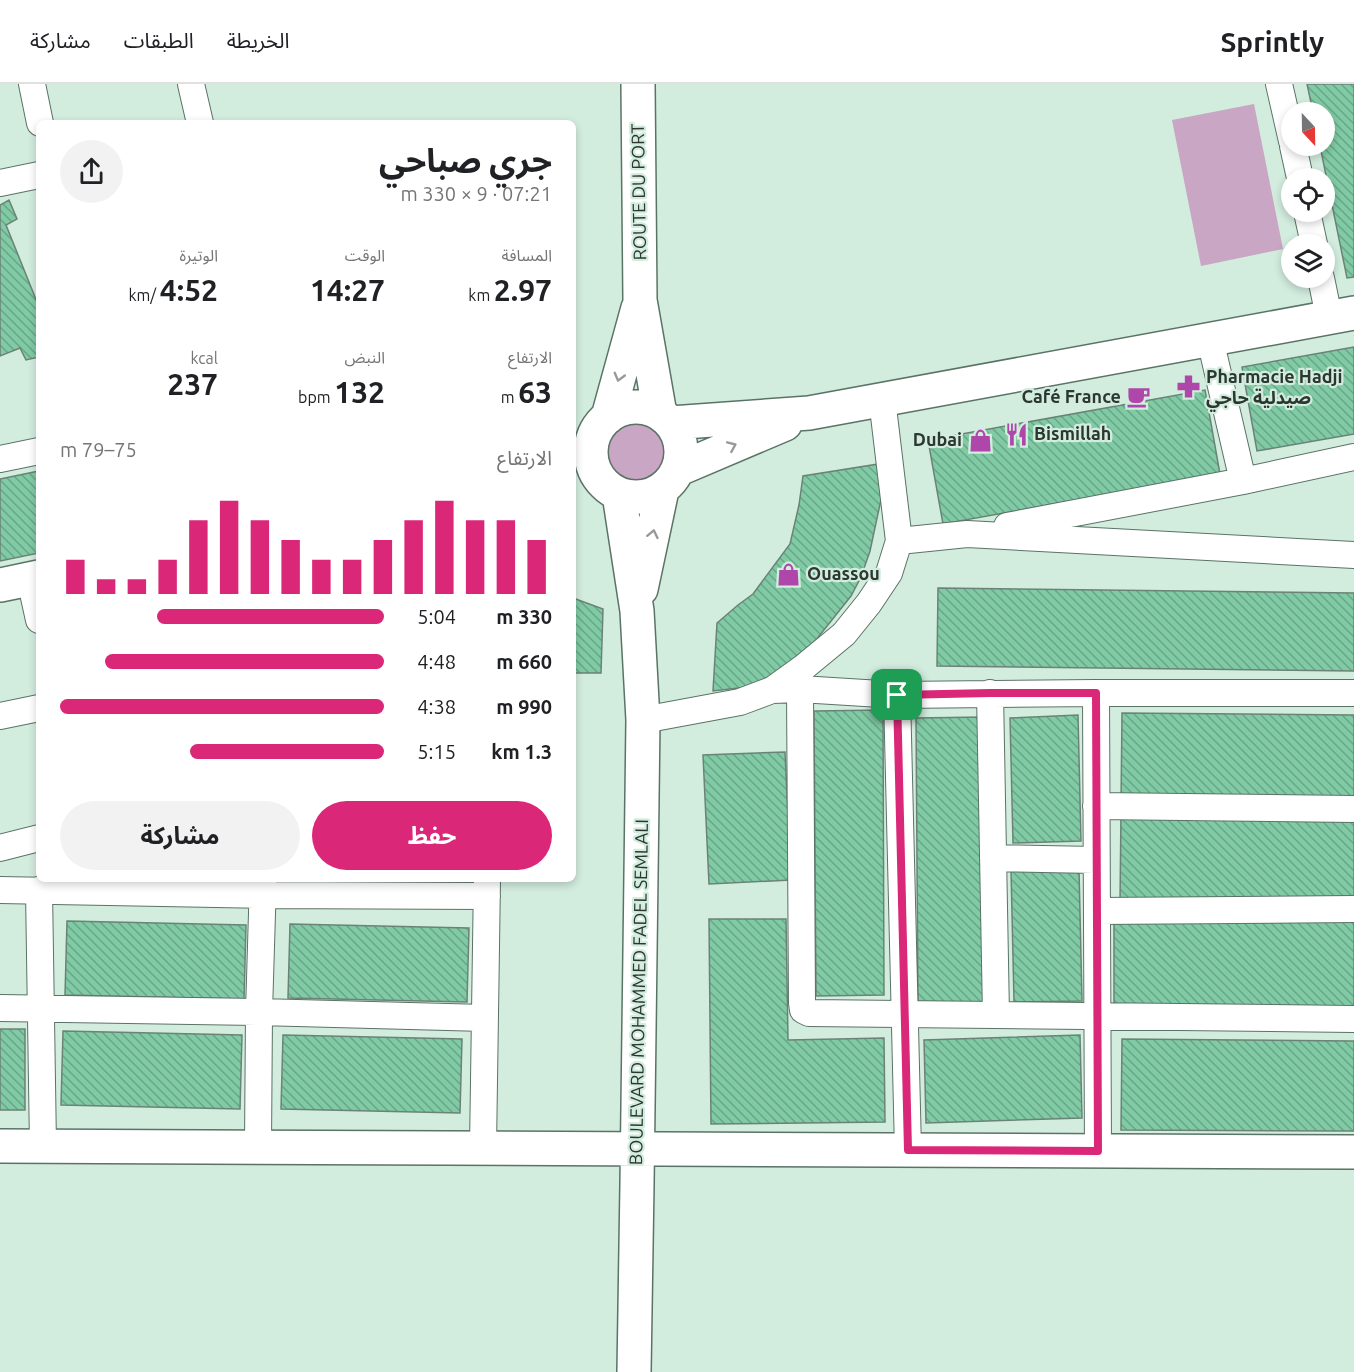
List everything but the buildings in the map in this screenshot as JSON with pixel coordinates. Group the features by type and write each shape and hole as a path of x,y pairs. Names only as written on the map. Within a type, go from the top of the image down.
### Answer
{"street":[{"path":"32,84 39,120"},
{"path":"191,84 199,120"},
{"name":"ROUTE DU PORT","path":"638,84 640,300 666,418"},
{"path":"1279,84 1283,102"},
{"path":"0,183 36,176"},
{"path":"666,418 810,413 1342,315 1327,288"},
{"name":"ROUTE DU PORT","path":"593,428 640,300"},
{"path":"1210,339 1243,481"},
{"path":"643,720 740,702 772,690 804,667 844,633 869,603 889,573 899,541 882,399"},
{"path":"670,479 682,457 678,433 666,418 647,409 633,407 620,410 593,428 591,452 596,483 633,498 648,496 670,479 810,413"},
{"path":"0,459 36,452"},
{"path":"899,541 967,534 1243,481 1354,457"},
{"name":"BOULEVARD MOHAMMED FADEL SEMLALI","path":"637,611 670,479"},
{"name":"BOULEVARD MOHAMMED FADEL SEMLALI","path":"596,483 637,611 643,720 634,1372"},
{"path":"967,534 1354,555"},
{"path":"23,580 36,612"},
{"path":"772,690 800,689 897,695 1354,693"},
{"path":"800,689 803,1010 809,1013 1354,1020"},
{"path":"990,693 996,1015"},
{"path":"1096,693 1098,1151"},
{"path":"897,695 908,1150"},
{"path":"0,716 36,709"},
{"path":"1096,806 1354,809"},
{"path":"0,848 36,839"},
{"path":"993,858 1096,860"},
{"path":"0,890 263,887 487,888 483,1148"},
{"path":"258,1146 263,887"},
{"path":"39,890 43,1146"},
{"path":"1096,911 1354,909"},
{"path":"0,1008 485,1018"},
{"path":"0,1146 1354,1152"}],"shaded area":[{"path":"1254,104 1281,239 1281,249 1201,266 1172,120"},
{"path":"638,418 651,421 662,428 669,439 672,452 669,465 662,476 651,483 638,486 625,483 614,476 607,465 604,452 607,439 614,428 625,421"}],"place":[{"name":"Pharmacie Hadji صيدلية حاجي","path":"1188,387"},
{"name":"Café France","path":"1139,397"},
{"name":"Bismillah","path":"1016,434"},
{"name":"Dubai","path":"980,440"},
{"name":"Ouassou","path":"789,574"}],"route":[{"path":"1096,693 1098,1151 908,1150 897,695 1096,693"}]}
